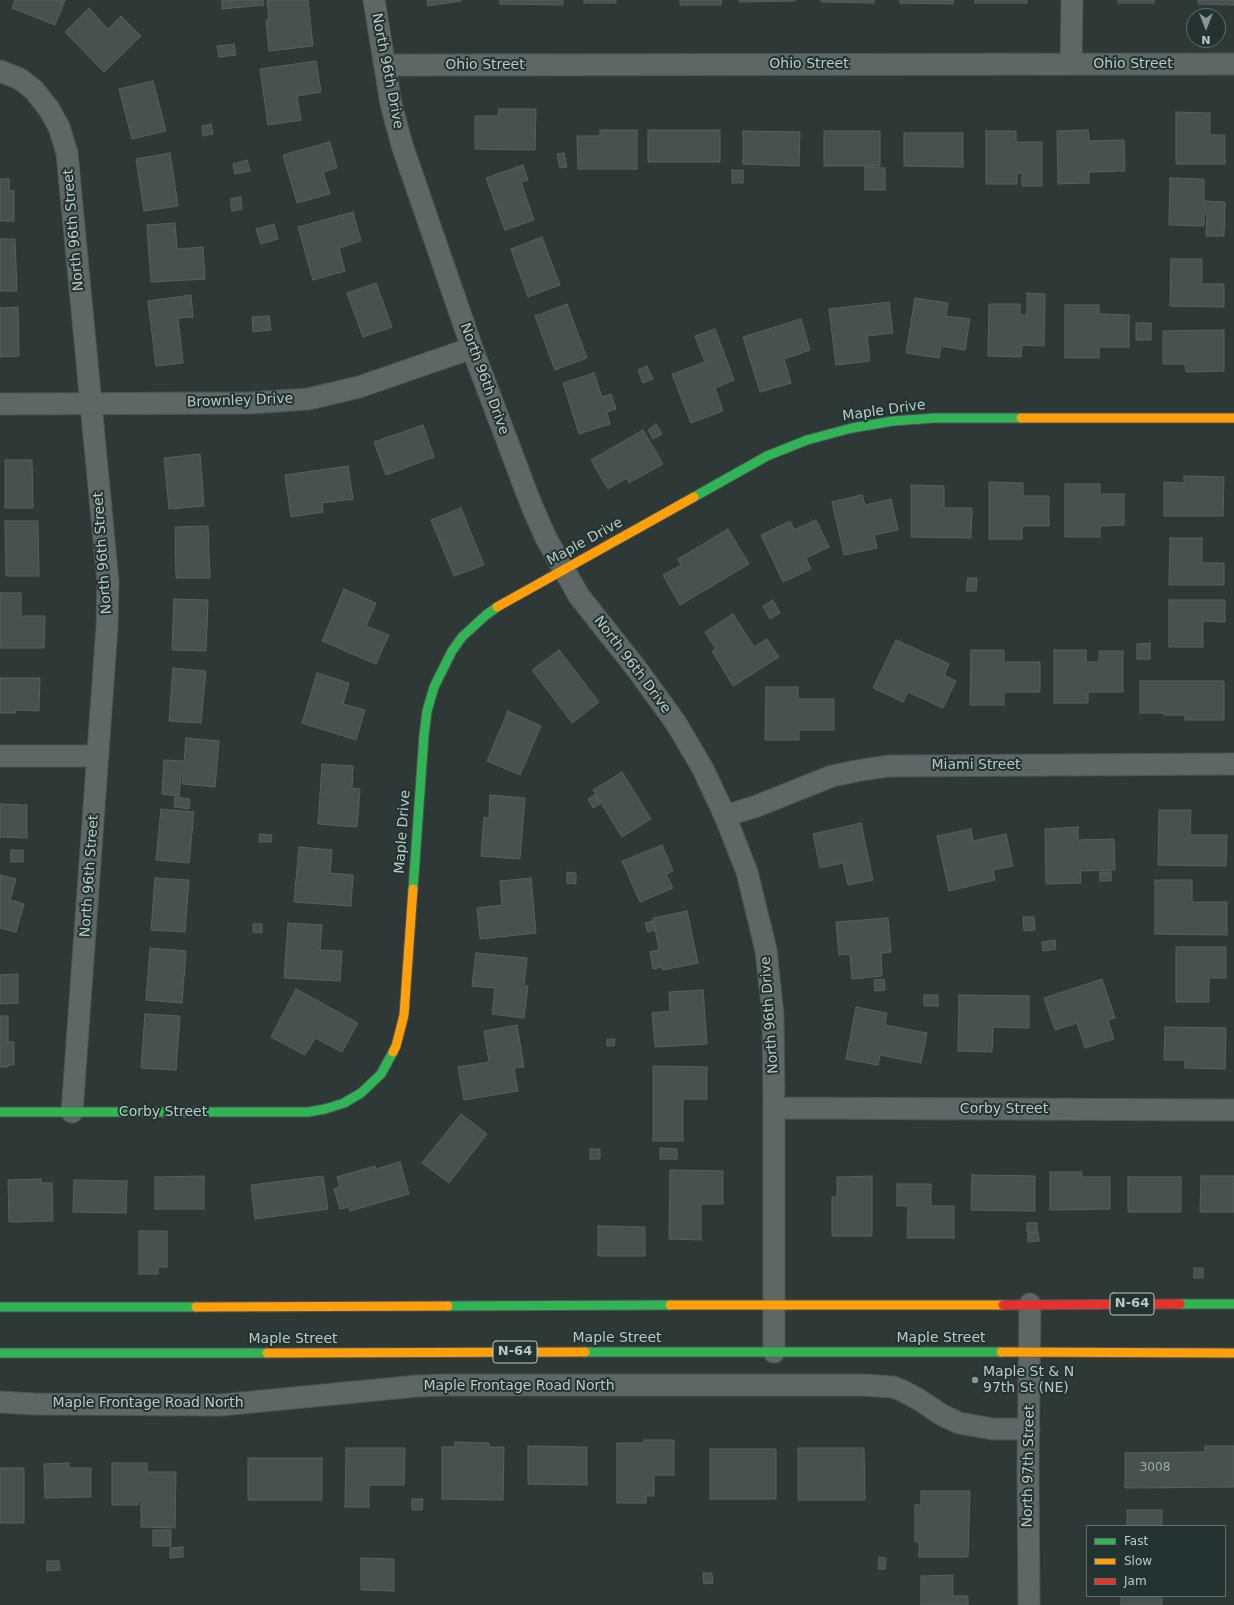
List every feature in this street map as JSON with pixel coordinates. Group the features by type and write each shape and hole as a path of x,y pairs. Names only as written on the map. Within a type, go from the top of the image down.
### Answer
{"main road":[{"name":"Maple Drive","path":"325,1109 344,1103 362,1093 381,1074 396,1046 404,1015 427,711 434,687 452,651 462,637 486,615 499,606 767,456 807,440 852,428 893,421 934,418 1234,418"},
{"name":"Corby Street","path":"0,1112 308,1112 325,1109"},
{"name":"N-64","path":"0,1307 1234,1304"},
{"name":"Maple Street","path":"0,1353 1234,1353"}],"street":[{"name":"North 96th Drive","path":"374,0 391,104 402,145 472,348 531,504 546,538 579,596 636,668 676,723 703,769 725,816 747,872 766,950 773,1015 774,1352"},
{"path":"1071,64 1072,0"},
{"name":"Ohio Street","path":"385,65 1234,64"},
{"name":"North 96th Street","path":"0,71 20,79 34,90 50,109 59,127 67,153 108,582 107,627 72,1112"},
{"name":"Brownley Drive","path":"0,404 250,403 308,399 359,387 472,348"},
{"path":"0,756 98,756"},
{"name":"Miami Street","path":"725,816 756,806 832,776 888,766 1234,764"},
{"name":"Corby Street","path":"774,1108 1234,1110"},
{"name":"North 97th Street","path":"1029,1605 1030,1304"},
{"name":"Maple Frontage Road North","path":"0,1402 50,1404 221,1405 417,1386 444,1385 863,1385 893,1387 901,1390 942,1415 959,1423 993,1429 1029,1429"}],"building":[{"path":"15,0 65,0 55,25 12,8"},
{"path":"222,0 263,0 264,5 222,9"},
{"path":"267,0 308,0 313,46 269,51 266,20 269,19"},
{"path":"427,0 461,0 461,1 428,6"},
{"path":"500,0 563,0 563,5 500,4"},
{"path":"584,0 616,0 616,3 584,3"},
{"path":"680,0 721,0 721,5 680,5"},
{"path":"739,0 795,0 795,1 739,2"},
{"path":"821,0 874,0 874,3 821,2"},
{"path":"900,0 953,0 953,4 900,3"},
{"path":"975,0 1027,0 1027,3 975,3"},
{"path":"1118,0 1154,0 1154,3 1118,3"},
{"path":"1198,0 1234,0 1234,5 1198,4"},
{"path":"89,8 108,29 121,16 141,36 104,72 65,32"},
{"path":"234,44 236,55 219,57 217,46"},
{"path":"316,61 321,92 297,96 301,120 268,125 260,69"},
{"path":"153,81 166,131 132,139 119,89"},
{"path":"499,109 536,109 535,150 475,149 475,116 498,116"},
{"path":"1176,112 1210,113 1210,135 1225,135 1225,164 1176,164"},
{"path":"211,124 213,134 203,136 202,126"},
{"path":"600,130 637,130 637,169 578,169 577,136 600,136"},
{"path":"648,130 720,130 720,162 648,162"},
{"path":"1088,130 1089,141 1124,140 1125,171 1089,172 1089,183 1058,184 1057,131"},
{"path":"743,131 800,132 799,166 743,164"},
{"path":"824,131 880,131 880,166 824,166"},
{"path":"986,131 1016,131 1016,142 1042,142 1042,186 1022,186 1022,173 1017,173 1017,184 986,184"},
{"path":"904,133 963,133 963,167 904,166"},
{"path":"330,142 337,168 323,172 330,194 297,203 283,155"},
{"path":"170,153 178,206 144,211 136,159"},
{"path":"564,153 567,167 560,168 557,154"},
{"path":"247,160 250,171 235,174 233,164"},
{"path":"523,165 528,180 521,182 534,220 505,230 486,178"},
{"path":"865,167 885,168 885,190 865,190"},
{"path":"732,170 743,170 743,183 732,183"},
{"path":"1170,178 1204,179 1204,201 1225,202 1224,236 1206,236 1207,214 1204,214 1204,226 1169,225"},
{"path":"0,179 9,179 9,191 14,191 14,221 0,221"},
{"path":"241,197 242,209 232,211 230,199"},
{"path":"353,212 361,241 339,248 345,271 313,280 298,227"},
{"path":"175,223 177,249 203,247 205,279 151,282 147,225"},
{"path":"274,224 278,239 261,244 256,229"},
{"path":"542,237 560,285 528,297 511,249"},
{"path":"0,239 15,239 17,291 0,291"},
{"path":"1171,259 1202,259 1202,284 1224,284 1224,307 1170,306"},
{"path":"376,283 392,327 363,337 347,293"},
{"path":"1027,293 1045,294 1044,346 1022,345 1021,357 988,356 989,304 1020,304 1020,315 1027,315"},
{"path":"191,295 193,317 178,318 183,363 156,366 148,301"},
{"path":"915,298 948,303 946,316 970,319 965,350 941,346 939,358 906,353"},
{"path":"889,302 893,333 867,336 870,361 836,365 829,309"},
{"path":"567,304 587,358 555,370 535,316"},
{"path":"1065,305 1099,305 1099,314 1129,315 1129,347 1099,347 1099,358 1065,358"},
{"path":"18,307 19,356 0,357 0,308"},
{"path":"269,316 271,330 253,332 252,317"},
{"path":"801,319 810,350 784,359 791,383 760,392 743,337"},
{"path":"1136,323 1151,323 1151,340 1136,340"},
{"path":"715,329 734,380 715,388 723,411 691,423 672,374 705,362 695,336"},
{"path":"1224,330 1224,371 1186,372 1185,364 1163,364 1163,331"},
{"path":"647,366 653,379 643,383 638,370"},
{"path":"594,373 602,397 611,394 616,409 607,412 610,424 579,434 563,383"},
{"path":"656,424 662,434 653,439 648,430"},
{"path":"423,425 434,457 386,475 374,442"},
{"path":"643,430 663,464 629,483 627,478 608,489 591,460"},
{"path":"200,454 204,506 169,509 164,458"},
{"path":"5,460 32,460 33,508 5,508"},
{"path":"348,466 353,499 322,503 323,512 291,517 285,475"},
{"path":"1184,476 1224,477 1223,516 1164,516 1164,482 1184,483"},
{"path":"989,482 1023,483 1023,496 1049,496 1049,526 1022,526 1022,539 989,539"},
{"path":"1065,484 1100,484 1100,494 1124,494 1124,525 1100,526 1100,537 1065,537"},
{"path":"911,485 944,486 944,508 972,508 971,538 911,537"},
{"path":"862,495 865,505 891,499 898,530 874,535 877,548 844,555 832,502"},
{"path":"461,508 484,565 454,576 431,520"},
{"path":"816,520 829,547 806,558 811,569 783,582 761,535 790,521 794,530"},
{"path":"5,521 38,521 39,576 6,576"},
{"path":"208,526 210,578 176,578 175,527"},
{"path":"728,529 749,564 680,605 663,575 681,565 678,559"},
{"path":"1170,538 1202,538 1202,563 1224,563 1224,585 1169,585"},
{"path":"968,578 977,578 976,591 966,591"},
{"path":"344,589 376,603 366,626 389,635 376,664 322,641"},
{"path":"0,593 21,593 21,616 45,616 44,648 0,648"},
{"path":"174,599 208,600 206,651 172,650"},
{"path":"773,600 780,613 770,619 763,606"},
{"path":"1169,600 1225,600 1225,622 1203,621 1203,647 1169,647"},
{"path":"733,614 754,647 767,639 779,657 733,686 712,651 716,649 705,632"},
{"path":"896,640 949,664 944,675 956,681 943,708 908,692 903,702 873,688"},
{"path":"1150,643 1150,659 1137,659 1137,644"},
{"path":"559,650 599,702 572,723 532,670"},
{"path":"971,650 1004,650 1004,662 1040,662 1040,692 1004,692 1004,705 970,705"},
{"path":"1054,650 1086,650 1086,662 1099,662 1099,651 1123,651 1123,692 1088,692 1088,703 1054,703"},
{"path":"173,668 206,671 201,723 169,721"},
{"path":"317,673 349,683 343,704 365,710 356,740 302,723"},
{"path":"0,678 40,678 39,711 16,710 15,713 0,713"},
{"path":"1140,681 1224,681 1224,720 1185,720 1185,715 1140,713"},
{"path":"766,687 798,687 798,699 834,699 834,730 799,730 799,740 765,740"},
{"path":"508,711 541,726 520,775 487,761"},
{"path":"186,738 219,741 215,787 182,784 183,773 181,773 179,796 162,794 164,760 184,761"},
{"path":"322,764 353,766 352,788 360,789 357,827 318,824"},
{"path":"622,772 651,819 622,837 593,790"},
{"path":"490,795 525,798 520,859 481,856 484,817 489,818"},
{"path":"595,795 600,804 593,808 588,799"},
{"path":"175,797 190,799 189,809 174,807"},
{"path":"0,804 27,805 27,838 0,837"},
{"path":"161,809 194,812 189,863 156,860"},
{"path":"1159,810 1191,810 1190,835 1227,835 1226,866 1158,865"},
{"path":"861,823 873,880 848,885 843,863 820,868 813,834"},
{"path":"1078,827 1078,840 1114,839 1115,870 1080,871 1081,883 1046,884 1045,829"},
{"path":"971,829 973,841 1006,834 1013,866 993,870 995,880 949,891 937,836"},
{"path":"260,834 272,835 271,842 259,842"},
{"path":"662,845 673,871 666,874 673,888 640,902 622,861"},
{"path":"299,847 332,850 330,873 353,875 351,906 294,902"},
{"path":"11,850 23,850 23,862 11,862"},
{"path":"567,872 576,873 576,884 567,883"},
{"path":"1100,872 1111,872 1111,881 1100,881"},
{"path":"0,875 16,879 10,900 24,904 16,932 0,928"},
{"path":"155,878 189,880 185,932 151,930"},
{"path":"531,878 536,933 480,939 477,908 502,905 500,881"},
{"path":"1155,880 1192,880 1192,902 1227,902 1227,935 1155,934"},
{"path":"687,911 698,963 663,970 662,967 653,969 650,952 659,950 653,918"},
{"path":"1023,917 1034,917 1035,930 1024,931"},
{"path":"888,918 891,952 881,953 882,976 852,979 850,954 839,955 836,922"},
{"path":"652,921 655,930 648,932 645,923"},
{"path":"288,923 322,925 320,950 342,951 340,981 284,978"},
{"path":"253,924 262,924 262,933 253,932"},
{"path":"1055,940 1056,949 1043,951 1042,942"},
{"path":"1176,947 1226,947 1226,978 1209,978 1209,1002 1176,1002"},
{"path":"150,948 186,951 182,1003 146,1000"},
{"path":"476,953 527,958 524,986 528,986 524,1018 492,1014 495,988 472,986"},
{"path":"18,974 18,1003 0,1004 0,975"},
{"path":"884,979 885,990 875,991 874,980"},
{"path":"1102,979 1115,1018 1108,1020 1114,1039 1085,1048 1077,1023 1055,1030 1044,998"},
{"path":"296,989 358,1023 342,1052 315,1038 305,1055 271,1037"},
{"path":"703,990 707,1044 655,1047 652,1013 670,1011 669,992"},
{"path":"924,995 938,995 938,1006 924,1006"},
{"path":"959,995 1029,996 1029,1028 993,1027 992,1052 958,1051"},
{"path":"856,1007 887,1013 885,1025 927,1033 921,1063 880,1055 878,1065 846,1059"},
{"path":"145,1014 180,1016 176,1070 141,1068"},
{"path":"0,1016 8,1016 8,1042 14,1042 14,1065 8,1065 8,1067 0,1067"},
{"path":"517,1025 524,1067 514,1068 518,1091 464,1100 458,1067 489,1062 484,1031"},
{"path":"1165,1027 1226,1028 1225,1069 1185,1068 1185,1060 1164,1060"},
{"path":"607,1039 615,1039 614,1046 607,1046"},
{"path":"653,1066 707,1067 707,1099 683,1099 683,1141 653,1141"},
{"path":"461,1114 487,1134 449,1183 422,1163"},
{"path":"660,1148 677,1149 677,1159 660,1159"},
{"path":"590,1149 600,1149 600,1159 590,1159"},
{"path":"400,1162 409,1194 350,1211 349,1207 340,1209 334,1189 340,1187 337,1177 375,1166 376,1169"},
{"path":"670,1170 723,1171 723,1204 701,1204 701,1240 669,1239"},
{"path":"1050,1172 1082,1172 1082,1177 1110,1177 1110,1209 1050,1210"},
{"path":"972,1175 1035,1176 1035,1211 971,1210"},
{"path":"204,1176 204,1209 155,1209 155,1177"},
{"path":"323,1176 328,1209 255,1219 251,1185"},
{"path":"872,1176 872,1236 832,1236 832,1197 837,1197 837,1177"},
{"path":"1201,1176 1234,1176 1234,1212 1200,1212"},
{"path":"1128,1177 1181,1177 1181,1212 1128,1212"},
{"path":"41,1179 41,1183 52,1183 53,1221 9,1222 8,1180"},
{"path":"74,1180 127,1181 126,1213 73,1212"},
{"path":"897,1184 931,1184 931,1206 954,1206 954,1238 907,1238 908,1206 897,1206"},
{"path":"1027,1223 1037,1223 1037,1232 1027,1232"},
{"path":"598,1226 645,1227 645,1256 598,1256"},
{"path":"139,1231 167,1231 167,1267 158,1267 158,1274 139,1274"},
{"path":"1038,1232 1039,1241 1028,1242 1028,1233"},
{"path":"1194,1268 1203,1268 1203,1278 1194,1278"},
{"path":"644,1440 674,1440 674,1475 654,1475 654,1496 646,1496 646,1503 617,1503 617,1443 644,1443"},
{"path":"455,1442 489,1443 489,1447 504,1447 503,1500 442,1499 442,1447 455,1447"},
{"path":"528,1446 587,1447 587,1485 528,1484"},
{"path":"1205,1446 1234,1446 1234,1487 1125,1488 1125,1453 1205,1452"},
{"path":"346,1448 405,1448 404,1485 369,1485 369,1507 345,1507"},
{"path":"798,1448 864,1448 865,1500 798,1500"},
{"path":"710,1449 776,1449 776,1499 710,1499"},
{"path":"248,1458 322,1458 322,1500 248,1500"},
{"path":"69,1463 69,1468 91,1468 91,1497 45,1498 44,1464"},
{"path":"112,1463 147,1463 147,1472 176,1472 175,1528 141,1527 141,1501 138,1501 138,1505 112,1505"},
{"path":"0,1468 24,1468 24,1523 0,1523"},
{"path":"921,1491 970,1491 968,1557 919,1557 919,1542 915,1542 915,1505 921,1505"},
{"path":"412,1499 423,1499 422,1510 412,1510"},
{"path":"1127,1510 1162,1510 1162,1525 1127,1525"},
{"path":"153,1530 171,1530 171,1546 153,1546"},
{"path":"183,1547 183,1557 170,1558 170,1548"},
{"path":"879,1557 886,1558 885,1569 878,1569"},
{"path":"361,1558 394,1559 394,1591 361,1590"},
{"path":"47,1561 59,1561 60,1570 47,1571"},
{"path":"703,1573 712,1573 713,1583 704,1584"},
{"path":"953,1575 953,1596 968,1596 968,1605 921,1605 921,1576"},
{"path":"1121,1597 1162,1597 1162,1605 1121,1605"}],"traffic: fast":[{"path":"694,497 767,456 807,440 852,428 893,421 935,418 1021,418"},
{"path":"413,889 424,735 427,711 434,687 452,651 462,637 497,607"},
{"path":"0,1112 308,1112 325,1109 344,1103 361,1093 381,1074 393,1052"},
{"path":"1180,1304 1234,1304"},
{"path":"448,1306 670,1305"},
{"path":"0,1307 196,1307"},
{"path":"585,1352 1001,1352"},
{"path":"0,1353 267,1353"}],"traffic: slow":[{"path":"1021,418 1234,418"},
{"path":"497,607 694,497"},
{"path":"393,1052 404,1015 413,889"},
{"path":"670,1305 1003,1305"},
{"path":"196,1307 448,1306"},
{"path":"267,1353 585,1352"},
{"path":"1001,1352 1234,1353"}],"traffic: jam":[{"path":"1003,1305 1180,1304"}],"place":[{"name":"Maple St & N 97th St (NE)","path":"975,1380"}]}
